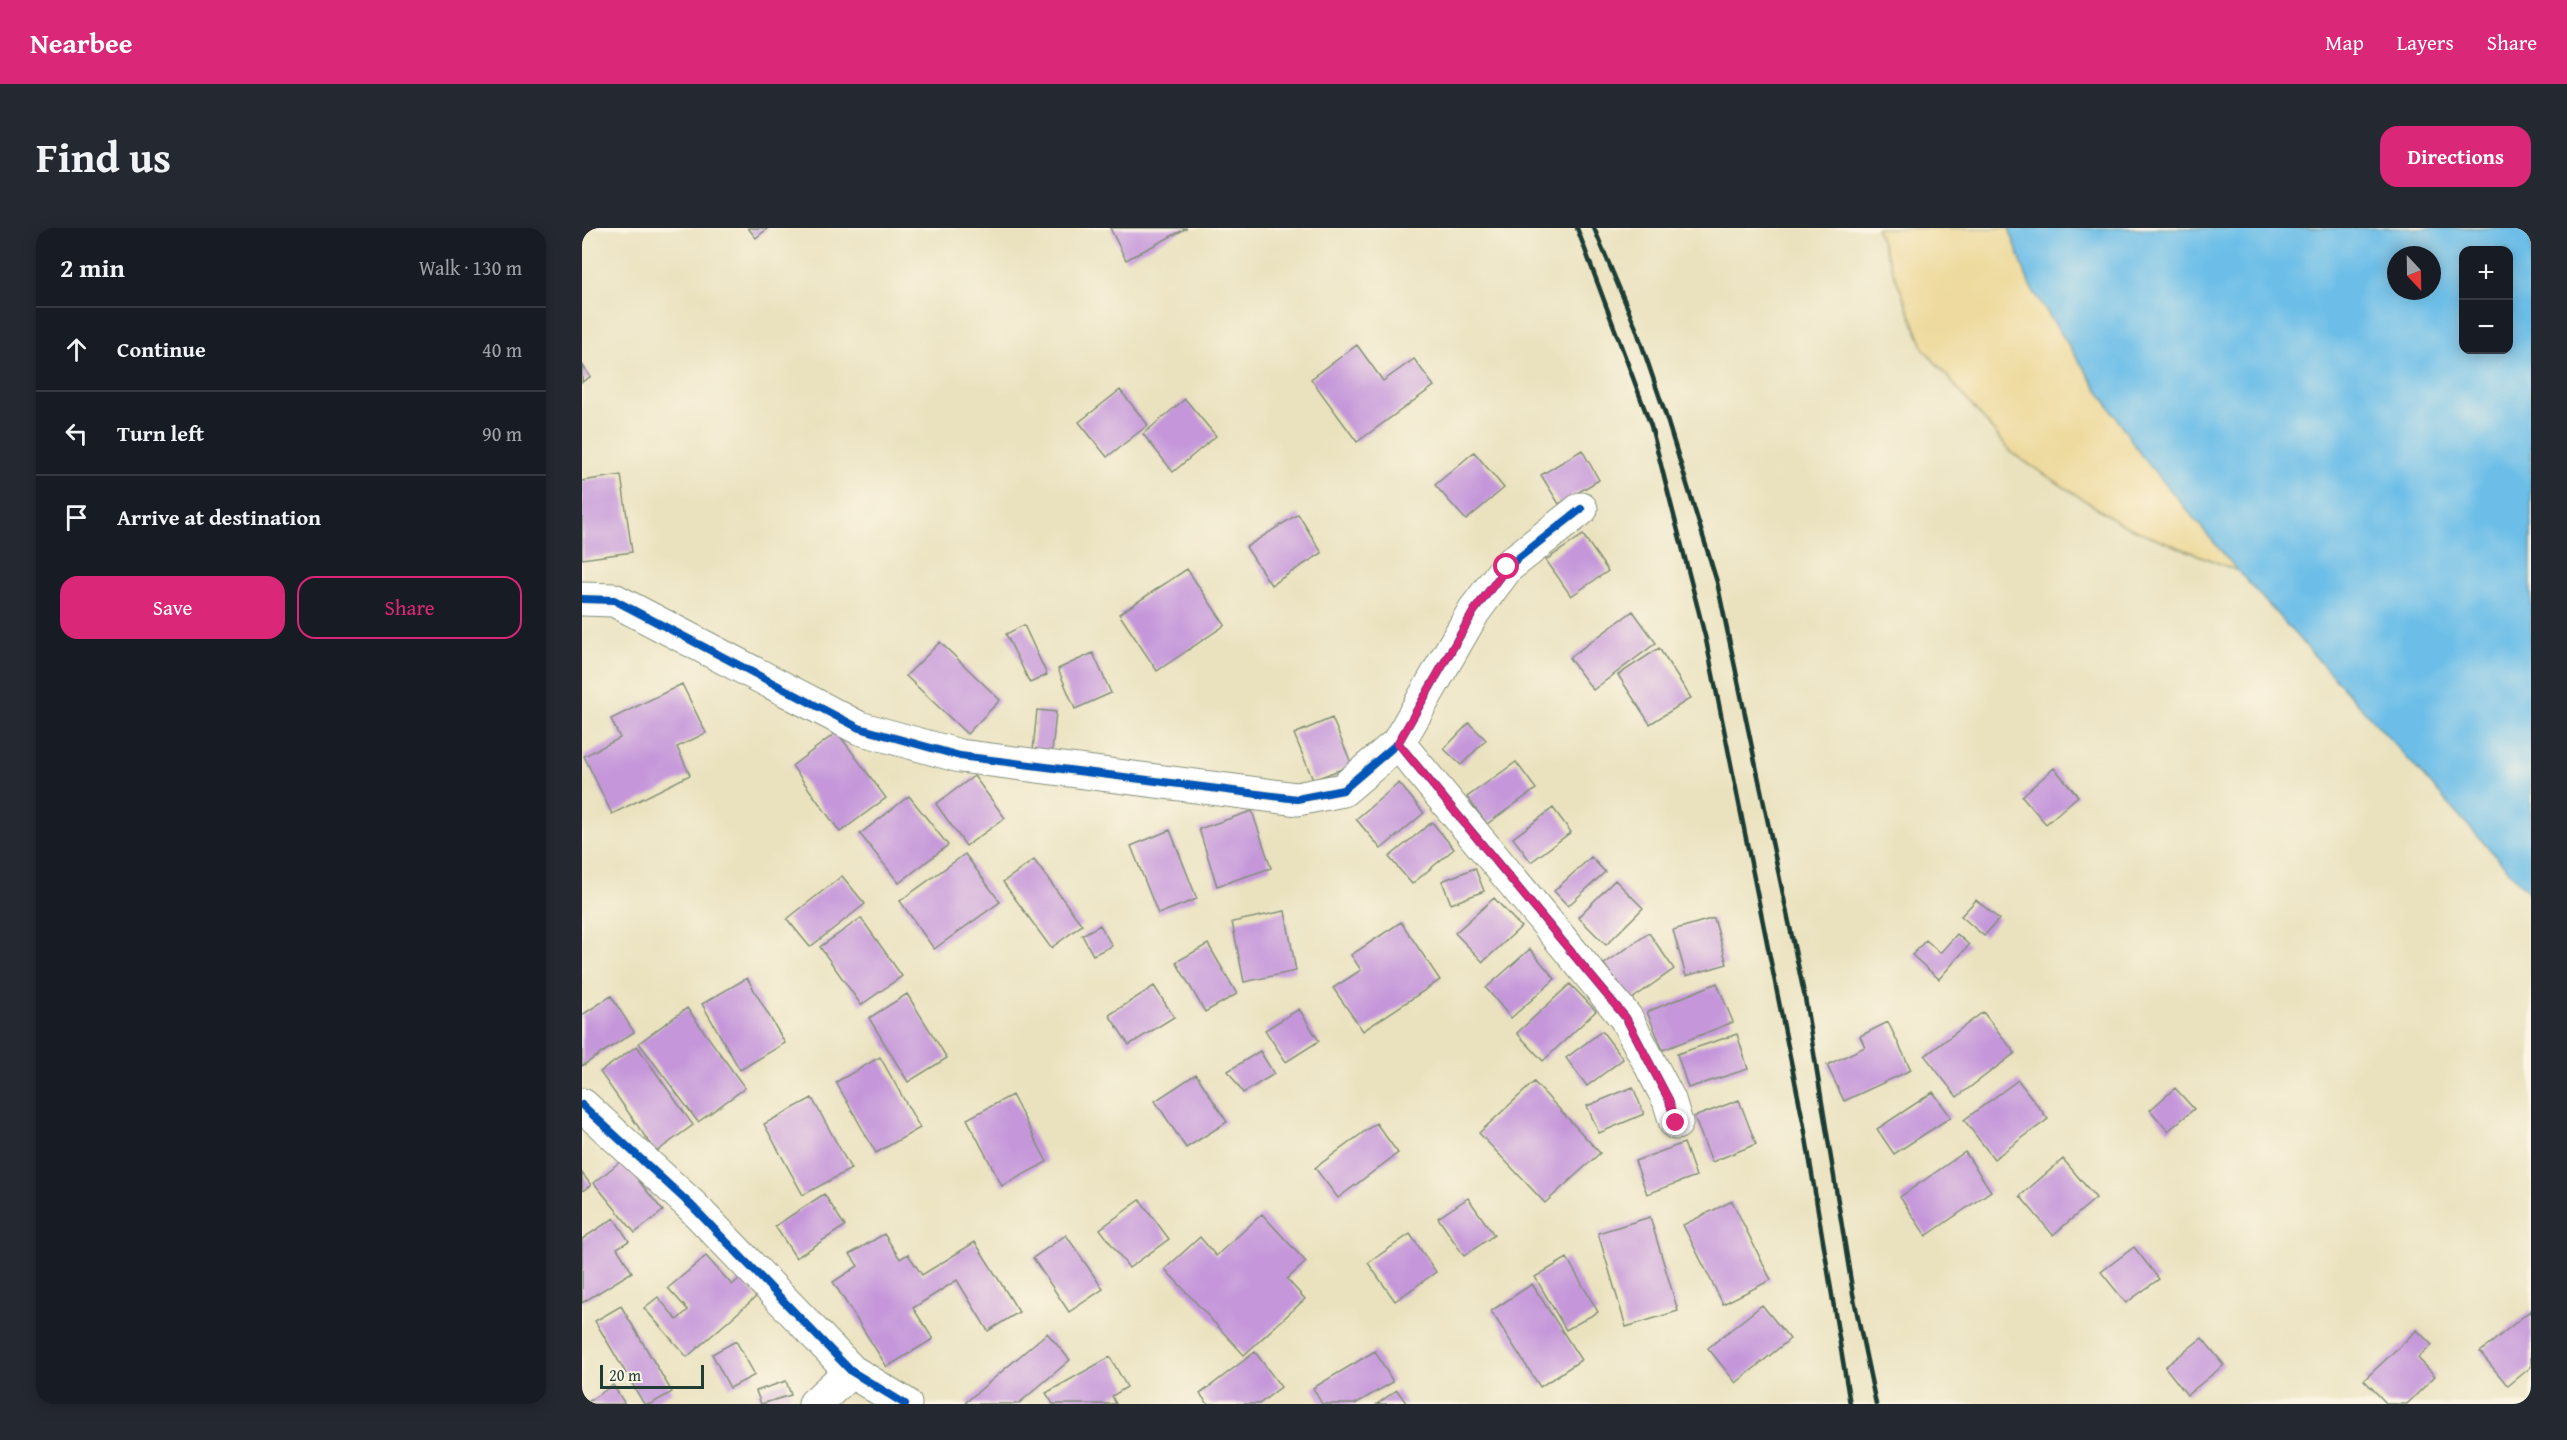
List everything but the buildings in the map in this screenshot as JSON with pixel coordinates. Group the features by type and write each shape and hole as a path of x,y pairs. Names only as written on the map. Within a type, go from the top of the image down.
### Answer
{"street":[{"path":"582,599 614,600 859,728 960,756 1297,799 1343,790 1398,743 1474,611 1507,567 1581,509"},
{"path":"1398,743 1626,1018 1669,1100 1676,1123"},
{"path":"582,1105 692,1206 851,1371 905,1404"},
{"path":"816,1404 851,1371"}],"sand":[{"path":"1876,228 2009,228 2030,286 2141,455 2238,571 2123,525 2013,454 1924,349"}],"water":[{"path":"2009,228 2531,228 2531,895 2238,571 2141,455 2030,286"}],"railway":[{"path":"1577,228 1651,426 1706,640 1804,1126 1850,1404"},
{"path":"1594,228 1636,328 1665,413 1717,582 1805,998 1853,1294 1876,1404"}],"cycle path":[{"path":"582,599 614,600 859,728 960,756 1297,799 1343,790 1398,743 1474,611 1507,567 1581,509"},
{"path":"1398,743 1626,1018 1669,1100 1676,1123"},
{"path":"582,1105 692,1206 851,1371 905,1404"}],"route":[{"path":"1507,567 1474,611 1398,743 1626,1018 1669,1100 1676,1123"}]}
